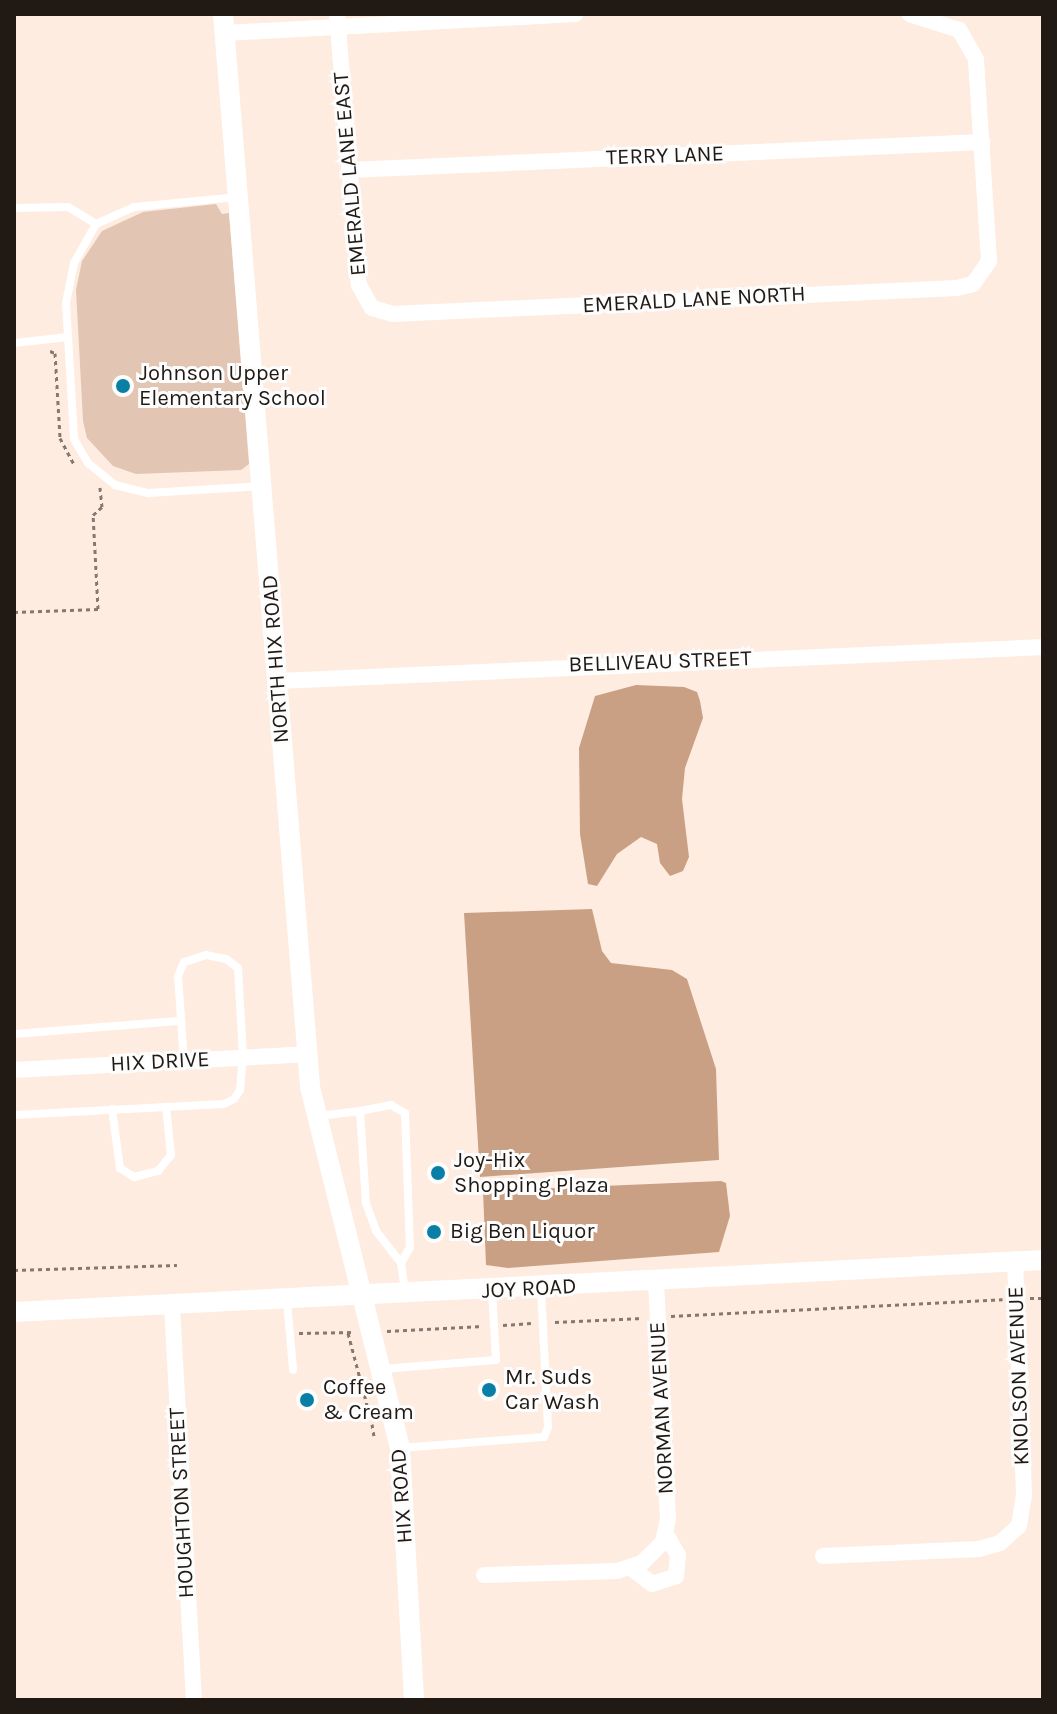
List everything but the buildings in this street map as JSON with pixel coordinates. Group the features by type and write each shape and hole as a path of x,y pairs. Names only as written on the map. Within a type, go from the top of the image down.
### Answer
{"street":[{"path":"224,24 575,14"},
{"path":"909,14 944,21 970,42 982,142"},
{"name":"EMERALD LANE EAST","path":"338,19 360,291 372,308 393,314"},
{"name":"NORTH HIX ROAD","path":"224,24 307,1054 314,1117 362,1297"},
{"name":"TERRY LANE","path":"349,170 982,142"},
{"name":"EMERALD LANE NORTH","path":"393,314 957,288 973,284 987,268 982,142"},
{"name":"BELLIVEAU STREET","path":"278,681 1043,647"},
{"name":"HIX DRIVE","path":"14,1070 307,1054"},
{"name":"JOY ROAD","path":"14,1312 492,1291 1043,1260"},
{"name":"KNOLSON AVENUE","path":"823,1556 988,1547 1011,1537 1019,1526 1024,1495 1015,1261"},
{"name":"NORMAN AVENUE","path":"484,1575 631,1568 652,1584 676,1576 678,1555 666,1534 656,1282"},
{"name":"HIX ROAD","path":"362,1297 394,1412 400,1448 414,1700"},
{"name":"HOUGHTON STREET","path":"172,1307 194,1700"},
{"path":"631,1568 650,1558 666,1534"}],"lane":[{"path":"238,197 134,207 96,224 74,263 66,303 74,439 88,463 115,485 148,493 263,486"},
{"path":"14,208 68,207 96,224"},
{"path":"14,343 68,337"},
{"path":"14,1115 166,1107 234,1099 240,1090 243,1057 238,968 226,959 206,955 184,962 178,976 184,1061"},
{"path":"14,1034 181,1021"},
{"path":"314,1117 391,1105 405,1113 410,1247 401,1263"},
{"path":"112,1109 120,1168 134,1177 158,1171 171,1155 166,1107"},
{"path":"360,1111 366,1203 376,1231 401,1263 406,1295"},
{"path":"400,1448 544,1437 548,1427 541,1288"},
{"path":"381,1369 496,1360 492,1291"},
{"path":"287,1300 293,1370"},
{"path":"342,1417 394,1412"}],"path":[{"path":"43,351 55,353 60,438 81,471"},
{"path":"14,612 98,609 93,515 102,507 97,483"},
{"path":"14,1270 177,1265"},
{"path":"1026,1299 1043,1298"},
{"path":"675,1316 1005,1299"},
{"path":"385,1331 640,1318"},
{"path":"300,1333 354,1332"},
{"path":"348,1333 367,1406"}],"shaded area":[{"path":"216,204 222,214 229,213 249,464 241,470 136,474 113,466 87,438 83,421 76,290 82,261 102,231 143,212"},
{"path":"636,685 684,687 697,692 700,701 703,718 685,768 682,799 689,857 683,871 670,876 660,863 657,844 641,837 617,854 597,886 588,884 580,834 579,748 595,696"},
{"path":"592,909 602,951 611,963 672,970 687,979 716,1069 719,1160 480,1177 464,913"},
{"path":"726,1183 730,1216 719,1252 508,1268 486,1265 483,1191"}],"place":[{"name":"Johnson Upper Elementary School","path":"123,386"},
{"name":"Joy-Hix Shopping Plaza","path":"438,1173"},
{"name":"Big Ben Liquor","path":"434,1232"},
{"name":"Mr. Suds Car Wash","path":"489,1390"},
{"name":"Coffee & Cream","path":"307,1400"}]}
